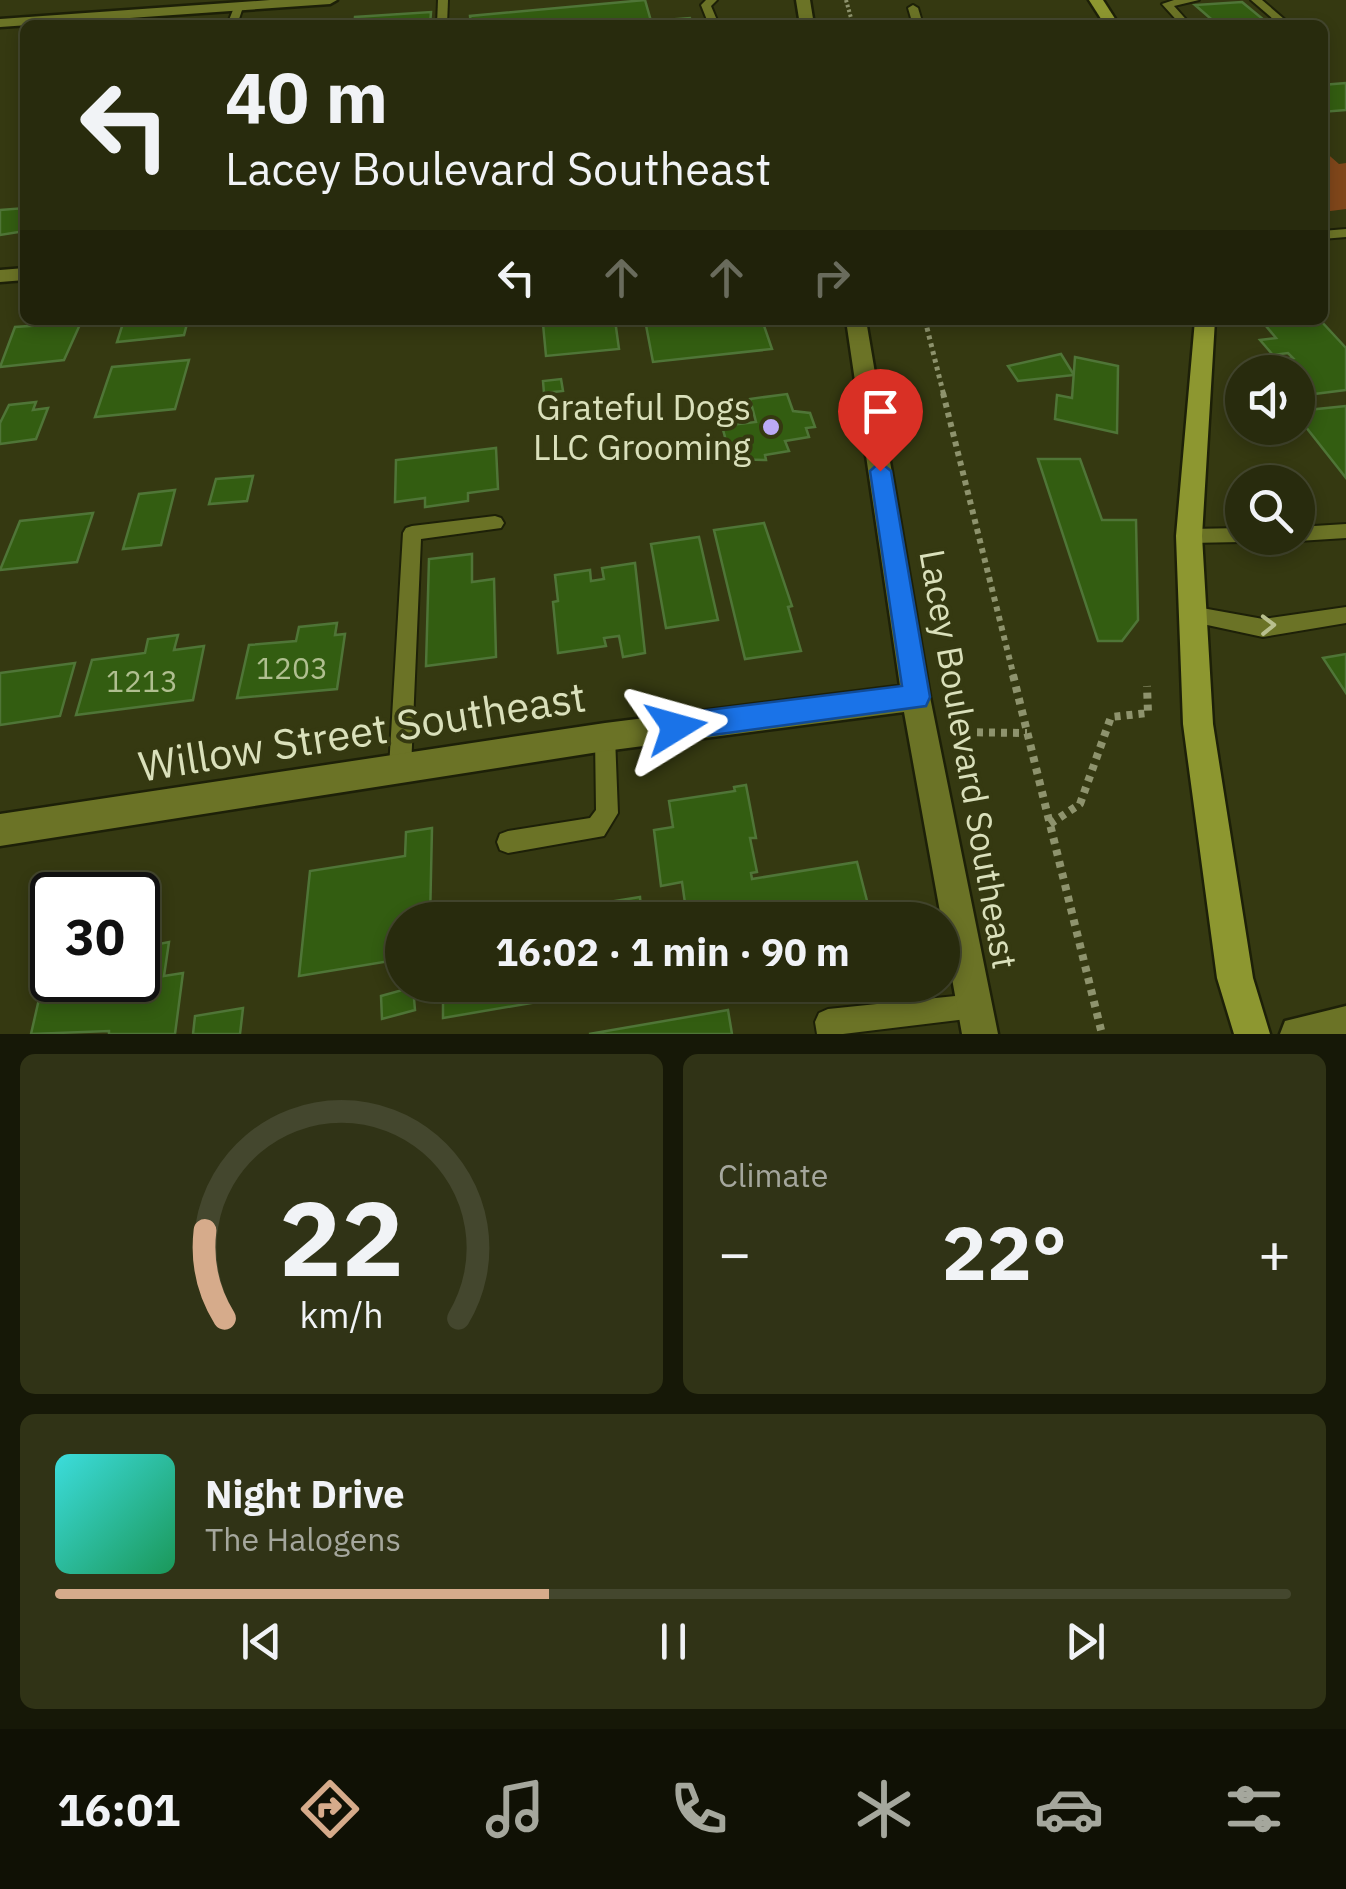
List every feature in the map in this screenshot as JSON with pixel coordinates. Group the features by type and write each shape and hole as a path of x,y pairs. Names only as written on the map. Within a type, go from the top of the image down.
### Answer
{"main road":[{"path":"1205,325 1189,536 1198,724 1235,978 1252,1034"}],"street":[{"path":"42,20 330,0"},
{"name":"Lacey Boulevard Southeast","path":"857,325 916,697 978,1020"},
{"name":"Willow Street Southeast","path":"0,830 605,736 916,697"},
{"path":"1298,1034 1346,1024"}],"lane":[{"path":"1181,20 1166,4 1194,0"},
{"path":"1256,0 1280,20"},
{"path":"234,20 238,6"},
{"path":"913,8 917,20"},
{"path":"400,768 412,533 495,523"},
{"path":"1315,533 1346,531"},
{"path":"1189,536 1225,535"},
{"path":"1191,614 1263,628 1346,615"},
{"path":"508,842 596,828 607,813 605,736"},
{"path":"830,1034 828,1022 978,1020"}],"path":[{"path":"926,325 1102,1034"},
{"path":"1050,824 1080,804 1111,717 1148,713 1147,686"},
{"path":"923,732 1027,733"}],"shaded area":[{"path":"1328,154 1339,164 1346,163 1346,209 1328,211"}],"building":[{"path":"645,0 651,20 470,20 470,16"},
{"path":"1242,2 1264,20 1212,20 1195,5"},
{"path":"431,12 430,20 355,20"},
{"path":"1346,83 1346,110 1328,112 1328,84"},
{"path":"20,208 20,232 0,235 0,210"},
{"path":"80,325 64,360 0,367 15,327"},
{"path":"122,325 187,325 184,335 117,342"},
{"path":"543,325 616,325 619,349 546,356"},
{"path":"646,325 764,325 772,349 653,362"},
{"path":"1265,325 1325,325 1346,348 1346,390 1315,394 1315,355 1273,355 1260,340 1276,338"},
{"path":"1061,354 1074,375 1018,381 1008,366"},
{"path":"1075,357 1118,366 1117,433 1055,419 1057,395 1072,398"},
{"path":"189,360 175,409 95,417 112,367"},
{"path":"561,379 563,391 544,393 543,381"},
{"path":"787,394 793,411 810,413 815,427 806,428 809,437 785,441 789,451 765,455 766,460 731,459 722,426 756,422 750,399"},
{"path":"36,402 33,410 48,408 36,439 0,444 0,423 9,405"},
{"path":"1346,406 1346,478 1315,439 1315,409"},
{"path":"496,448 498,489 468,493 468,501 425,507 425,498 395,502 396,460"},
{"path":"1038,459 1080,459 1102,520 1136,520 1138,620 1122,641 1098,641"},
{"path":"253,476 247,501 209,504 216,479"},
{"path":"175,490 161,545 123,549 139,494"},
{"path":"93,513 77,562 0,570 20,521"},
{"path":"764,523 792,606 788,607 801,651 745,659 714,530"},
{"path":"699,537 718,620 666,628 651,544"},
{"path":"472,554 472,582 494,579 496,657 426,666 429,559"},
{"path":"635,563 645,653 623,657 619,636 604,638 606,646 558,653 553,602 558,601 555,575 590,570 591,581 604,579 602,568"},
{"path":"337,623 335,635 345,634 337,689 237,698 249,645 296,641 299,627"},
{"path":"178,635 174,650 204,646 193,700 76,715 92,660 145,653 148,639"},
{"path":"1346,654 1346,693 1323,658"},
{"path":"75,663 60,716 0,725 0,673"},
{"path":"746,785 756,838 750,838 757,872 751,873 752,879 857,862 867,902 685,902 682,882 661,886 654,830 673,827 669,801 735,791 734,787"},
{"path":"432,828 430,902 385,902 385,962 299,976 310,871 405,856 406,832"},
{"path":"640,897 640,902 609,902"},
{"path":"169,942 164,976 183,973 175,1034 31,1034 38,1002 160,1002 160,944"},
{"path":"385,995 385,1002 414,1002 415,1010 382,1019 381,996"},
{"path":"443,1002 537,1002 443,1018"},
{"path":"243,1008 240,1034 193,1034 195,1016"},
{"path":"728,1010 732,1034 589,1034"}],"place":[{"name":"Grateful Dogs LLC Grooming","path":"771,427"}],"route":[{"path":"676,727 916,697 880,471"}]}
